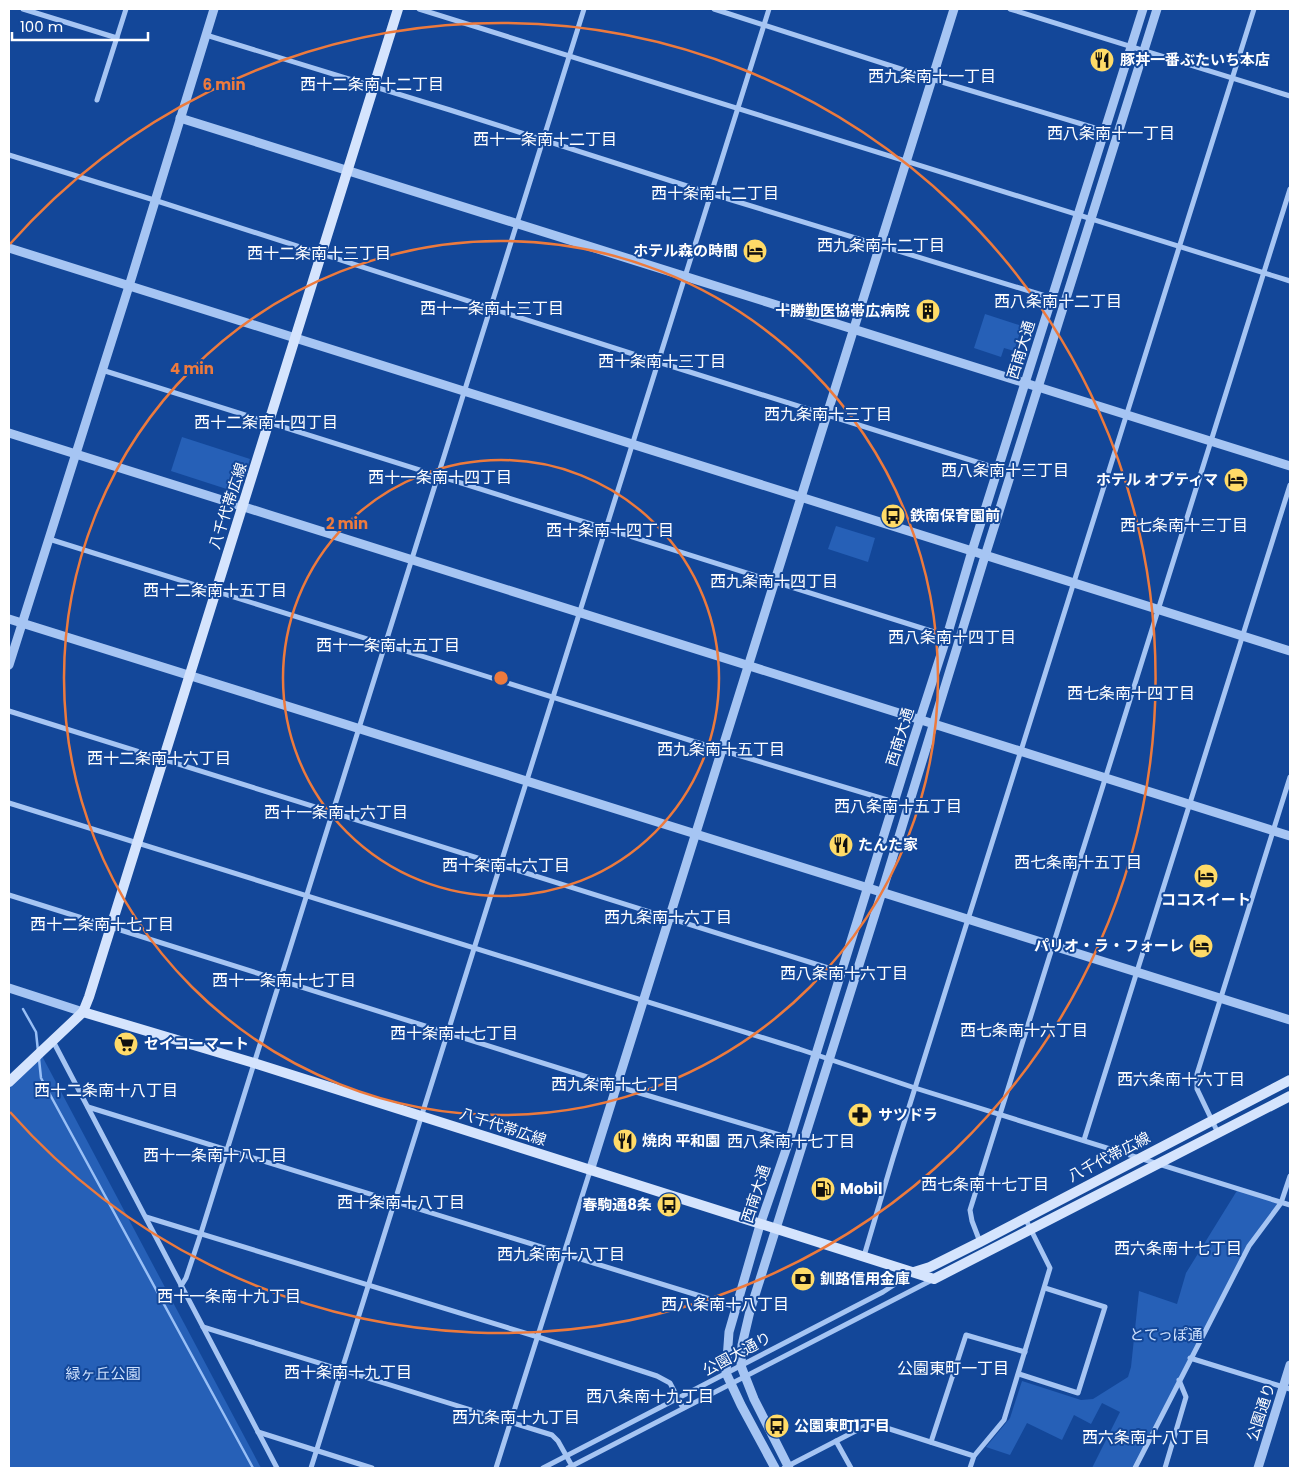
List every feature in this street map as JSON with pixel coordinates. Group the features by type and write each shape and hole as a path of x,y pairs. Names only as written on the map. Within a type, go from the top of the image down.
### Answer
{"main road":[{"name":"八千代帯広線","path":"9,1082 83,1012 111,928 398,9"},
{"name":"八千代帯広線","path":"83,1012 254,1063 934,1279 1290,1096"},
{"name":"八千代帯広線","path":"914,1272 930,1267 980,1242 1290,1080"}],"street":[{"path":"23,9 117,38"},
{"path":"97,100 126,9"},
{"path":"9,666 214,9"},
{"path":"419,9 1290,281"},
{"path":"181,1286 186,1278 201,1233 226,1148 584,9"},
{"path":"714,9 1105,131"},
{"path":"311,1468 769,9"},
{"path":"496,1468 954,9"},
{"path":"1010,9 1290,96"},
{"name":"西南大通","path":"775,1468 726,1373 729,1332 760,1225 790,1138 919,720 1143,9"},
{"name":"西南大通","path":"787,1468 754,1399 741,1366 742,1345 750,1311 1157,9"},
{"path":"864,1256 1254,9"},
{"path":"206,34 712,194 1052,298"},
{"path":"180,118 1290,466"},
{"path":"9,156 154,200 658,362 999,468"},
{"path":"980,1242 970,1210 1290,189"},
{"path":"10,251 129,286 1290,651"},
{"path":"101,370 947,636"},
{"path":"9,433 1290,836"},
{"path":"1084,1140 1290,485"},
{"path":"48,538 721,750 894,802"},
{"path":"9,619 1290,1020"},
{"path":"9,711 668,916 841,972"},
{"path":"1218,1134 1197,1089 1197,1074 1290,777"},
{"path":"9,803 815,1054 1157,1165 1290,1205"},
{"path":"9,895 616,1086 790,1138"},
{"path":"9,988 83,1012"},
{"path":"53,1040 277,1468"},
{"path":"88,1107 226,1148 563,1255 736,1307"},
{"path":"1135,1468 1249,1246 1281,1202 1290,1176"},
{"path":"146,1217 538,1337 657,1376 670,1383 683,1408"},
{"path":"970,1468 974,1456 1004,1420 1050,1268 1025,1218"},
{"name":"公園大通り","path":"543,1468 678,1400 726,1373 883,1292 914,1272"},
{"name":"公園大通り","path":"570,1467 934,1279"},
{"path":"1019,1374 1078,1393 1105,1307 1045,1288"},
{"path":"203,1326 552,1435 567,1456 570,1467"},
{"path":"931,1442 966,1335 1025,1352"},
{"path":"1190,1358 1287,1388"},
{"name":"公園通り","path":"1258,1468 1287,1388 1290,1365"},
{"path":"1165,1468 1186,1397 1179,1380"},
{"path":"787,1468 871,1423 974,1456"},
{"path":"258,1432 372,1468"},
{"path":"836,1441 850,1468"}],"green space":[{"path":"985,314 1022,326 1014,351 1004,348 1001,357 974,348"},
{"path":"182,437 250,459 239,493 171,471"},
{"path":"836,526 875,538 868,562 828,549"},
{"name":"緑ヶ丘公園","path":"42,1056 261,1468 9,1468 9,1087"},
{"name":"とてっぽ通","path":"1238,1189 1281,1203 1249,1246 1135,1468 1092,1468 1120,1412 1102,1403 1091,1424 1074,1415 1062,1440 1027,1423 1010,1455 986,1447 1010,1418 1022,1381 1081,1400 1093,1399 1128,1377 1131,1367 1139,1291 1177,1304 1186,1273"}],"waterway":[{"path":"23,1009 36,1032 38,1051"},
{"path":"39,1059 41,1078 253,1468"}],"place":[{"name":"豚丼一番ぶたいち本店","path":"1102,60"},
{"name":"ホテル森の時間","path":"755,251"},
{"name":"十勝勤医協帯広病院","path":"928,311"},
{"name":"ホテル オプティマ","path":"1236,480"},
{"name":"鉄南保育園前","path":"893,516"},
{"name":"たんた家","path":"841,845"},
{"name":"ココスイート","path":"1206,876"},
{"name":"パリオ・ラ・フォーレ","path":"1201,946"},
{"name":"セイコーマート","path":"126,1044"},
{"name":"サツドラ","path":"860,1115"},
{"name":"焼肉 平和園","path":"625,1141"},
{"name":"Mobil","path":"823,1189"},
{"name":"春駒通8条","path":"669,1205"},
{"name":"釧路信用金庫","path":"803,1279"},
{"name":"公園東町1丁目","path":"777,1426"}],"district":[{"name":"西九条南十一丁目","path":"932,76"},
{"name":"西十二条南十二丁目","path":"372,84"},
{"name":"西八条南十一丁目","path":"1111,133"},
{"name":"西十一条南十二丁目","path":"545,139"},
{"name":"西十条南十二丁目","path":"715,193"},
{"name":"西九条南十二丁目","path":"881,245"},
{"name":"西十二条南十三丁目","path":"319,253"},
{"name":"西八条南十二丁目","path":"1058,301"},
{"name":"西十一条南十三丁目","path":"492,308"},
{"name":"西十条南十三丁目","path":"662,361"},
{"name":"西九条南十三丁目","path":"828,414"},
{"name":"西十二条南十四丁目","path":"266,422"},
{"name":"西八条南十三丁目","path":"1005,470"},
{"name":"西十一条南十四丁目","path":"440,477"},
{"name":"西七条南十三丁目","path":"1184,525"},
{"name":"西十条南十四丁目","path":"610,530"},
{"name":"西九条南十四丁目","path":"774,581"},
{"name":"西十二条南十五丁目","path":"215,590"},
{"name":"西八条南十四丁目","path":"952,637"},
{"name":"西十一条南十五丁目","path":"388,645"},
{"name":"西七条南十四丁目","path":"1131,693"},
{"name":"西九条南十五丁目","path":"721,749"},
{"name":"西十二条南十六丁目","path":"159,758"},
{"name":"西八条南十五丁目","path":"898,806"},
{"name":"西十一条南十六丁目","path":"336,812"},
{"name":"西七条南十五丁目","path":"1078,862"},
{"name":"西十条南十六丁目","path":"506,865"},
{"name":"西九条南十六丁目","path":"668,917"},
{"name":"西十二条南十七丁目","path":"102,924"},
{"name":"西八条南十六丁目","path":"844,973"},
{"name":"西十一条南十七丁目","path":"284,980"},
{"name":"西七条南十六丁目","path":"1024,1030"},
{"name":"西十条南十七丁目","path":"454,1033"},
{"name":"西六条南十六丁目","path":"1181,1079"},
{"name":"西九条南十七丁目","path":"615,1084"},
{"name":"西十二条南十八丁目","path":"106,1090"},
{"name":"西八条南十七丁目","path":"791,1141"},
{"name":"西十一条南十八丁目","path":"215,1155"},
{"name":"西七条南十七丁目","path":"985,1184"},
{"name":"西十条南十八丁目","path":"401,1202"},
{"name":"西六条南十七丁目","path":"1178,1248"},
{"name":"西九条南十八丁目","path":"561,1254"},
{"name":"西十一条南十九丁目","path":"229,1296"},
{"name":"西八条南十八丁目","path":"725,1304"},
{"name":"公園東町一丁目","path":"953,1368"},
{"name":"西十条南十九丁目","path":"348,1372"},
{"name":"西八条南十九丁目","path":"650,1396"},
{"name":"西九条南十九丁目","path":"516,1417"},
{"name":"西六条南十八丁目","path":"1146,1437"}]}
